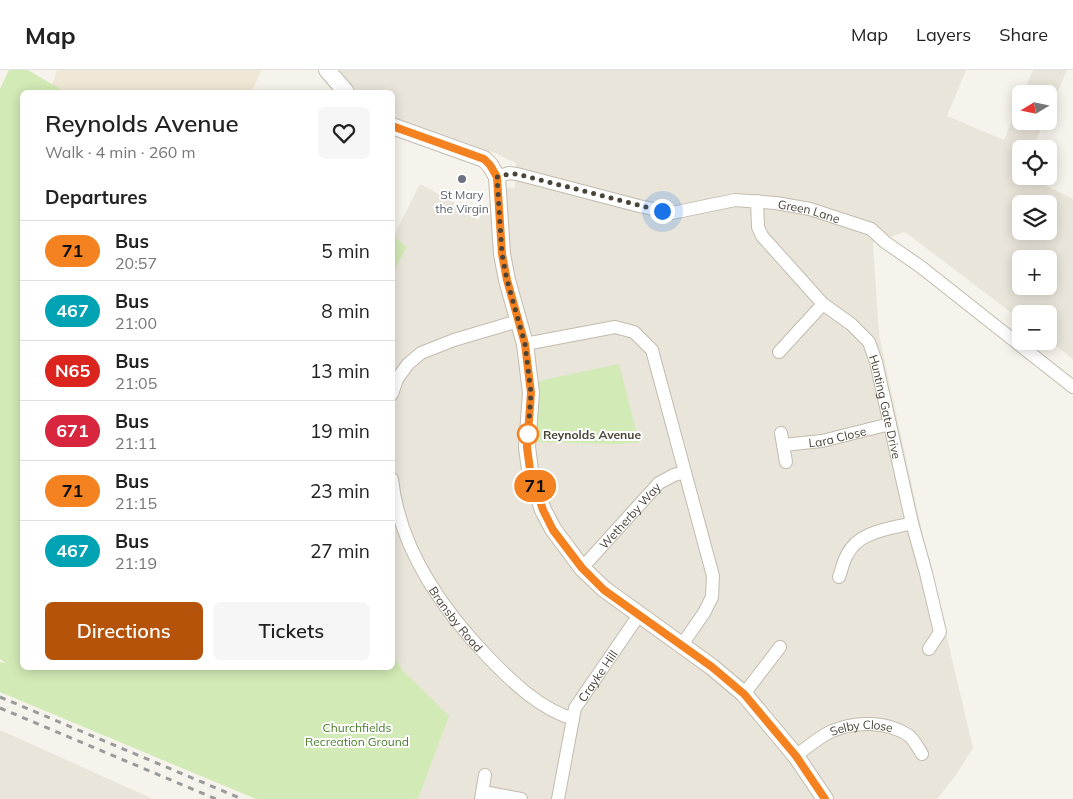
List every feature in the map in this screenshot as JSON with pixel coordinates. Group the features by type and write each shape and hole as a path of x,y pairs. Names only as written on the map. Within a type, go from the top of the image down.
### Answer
{"street":[{"path":"327,70 344,90"},
{"path":"395,127 484,159 497,177 502,254 507,280 525,344 531,393 527,447 530,470 543,510 553,530 582,568 604,590 712,667 744,694 796,756 825,799"},
{"name":"Green Lane","path":"497,177 517,174 672,213 734,200 776,203 810,209 871,229 885,242 921,266 1073,386"},
{"name":"Hunting Gate Drive","path":"757,201 758,227 762,236 823,304 851,324 868,342 876,362 912,522 940,632 929,649"},
{"path":"779,352 823,304"},
{"path":"395,386 408,364 421,353 454,340 518,321"},
{"path":"525,344 616,327 634,332 652,350 713,576 712,597 704,614 682,646"},
{"name":"Lara Close","path":"786,462 782,439 822,441 890,424"},
{"name":"Wetherby Way","path":"582,568 659,483 674,475 685,472"},
{"name":"Bransby Road","path":"395,496 405,533 422,570 438,598 466,634 504,674 541,704 557,714 573,719"},
{"path":"839,577 853,545 868,534 912,522"},
{"name":"Crayke Hill","path":"558,799 575,708 639,615"},
{"path":"744,694 780,647"},
{"name":"Selby Close","path":"796,756 832,731 846,726 861,724 884,726 910,736 922,754"},
{"path":"486,775 482,796 520,799"}],"shaded area":[{"path":"57,70 262,70 252,90 60,90 52,86"},
{"path":"337,70 966,70 947,116 1004,140 1012,120 1012,130 1040,130 1037,140 1012,140 1012,185 1045,185 1073,199 1073,359 1057,347 1057,305 1012,305 1012,313 905,232 873,243 879,335 921,527 973,748 956,775 937,799 418,799 448,716 405,675 395,658 395,267 407,247 395,238 395,233 420,184 475,214 477,221 502,187 515,188 516,163 495,153 395,118 395,90 356,90"},
{"path":"1033,70 1067,70 1058,90 1058,85 1027,85"},
{"path":"0,730 153,799 0,799"}],"green space":[{"name":"Churchfields Recreation Ground","path":"9,70 28,70 62,90 20,90 20,670 395,670 395,658 402,670 449,716 418,799 256,799 0,692 0,662 6,663 0,659 0,89"},
{"path":"395,238 407,247 395,268"},
{"path":"619,364 639,442 621,444 536,442 539,381"}],"railway":[{"path":"0,697 242,799"},
{"path":"0,708 216,799"}],"bus line":[{"name":"71","path":"395,127 484,159 494,170 497,177 502,254 507,280 525,344 531,393 527,447 530,470 543,510 553,530 582,568 604,590 712,667 744,694 796,756 825,799"}],"place":[{"name":"St Mary the Virgin","path":"462,179"},
{"name":"Reynolds Avenue","path":"528,434"}],"route":[{"path":"528,434 531,393 525,344 507,280 502,254 497,177 517,174 662,211"}]}
